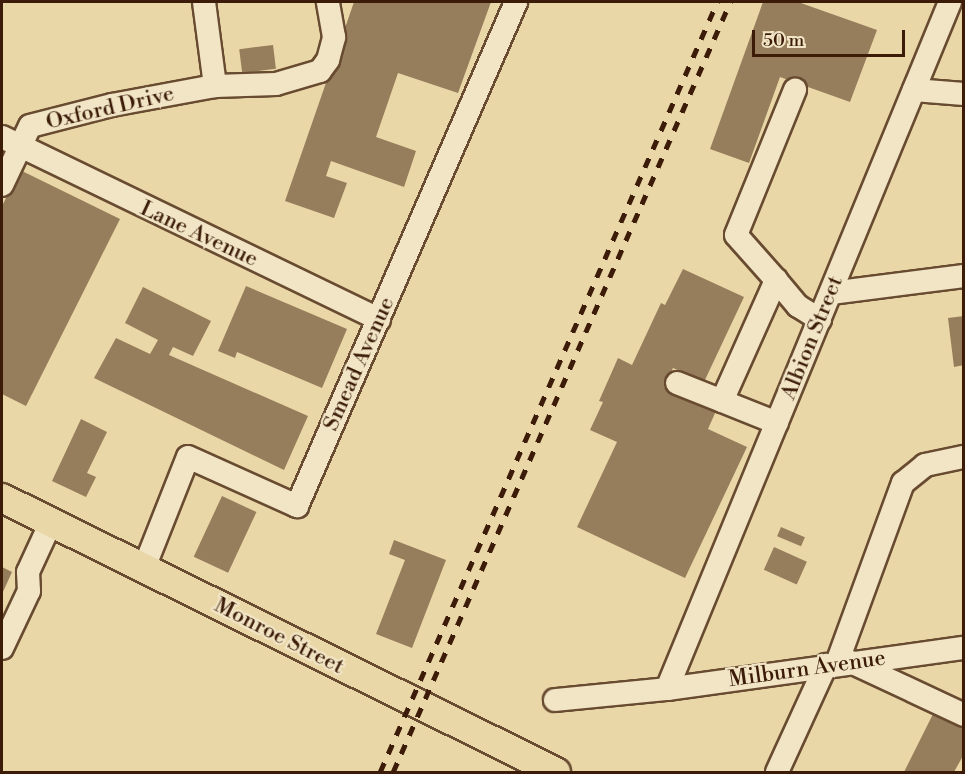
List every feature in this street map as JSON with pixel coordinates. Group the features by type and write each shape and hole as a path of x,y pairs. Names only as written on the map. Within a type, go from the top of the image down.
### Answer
{"main road":[{"name":"Monroe Street","path":"2,500 51,522 556,772"}],"street":[{"path":"204,2 215,86 276,84 320,71 328,60 334,37 328,2"},
{"name":"Smead Avenue","path":"144,568 188,457 297,506 516,2"},
{"name":"Albion Street","path":"670,682 950,2"},
{"name":"Oxford Drive","path":"10,143 30,126 112,105 215,86"},
{"path":"795,90 736,236 798,306 820,320"},
{"path":"914,90 963,94"},
{"path":"2,184 10,143"},
{"name":"Lane Avenue","path":"10,143 379,319"},
{"path":"831,294 963,276"},
{"path":"722,401 776,280"},
{"path":"677,383 777,423"},
{"path":"777,772 838,663 903,483 925,465 963,457"},
{"path":"2,618 28,572 51,522"},
{"path":"2,648 29,591 28,572"},
{"name":"Milburn Avenue","path":"555,700 670,682 963,648"},
{"path":"838,663 963,715"}],"building":[{"path":"354,2 491,2 458,93 398,73 376,137 416,151 404,187 331,161 326,176 347,183 334,218 285,201"},
{"path":"763,2 798,2 877,30 850,102 780,77 749,163 710,149"},
{"path":"273,45 276,69 242,73 239,49"},
{"path":"20,170 120,219 26,406 2,394 2,206"},
{"path":"683,269 744,297 704,382 673,368 664,387 716,411 708,429 747,447 685,578 577,527 617,442 590,430 603,402 599,401 618,358 632,365 661,303 665,305"},
{"path":"246,286 347,329 322,388 237,352 235,358 218,351"},
{"path":"143,287 211,321 193,356 173,347 169,355 308,416 284,470 94,378 116,338 150,354 158,340 125,323"},
{"path":"964,316 964,365 954,367 948,318"},
{"path":"81,419 107,432 87,473 96,477 86,497 52,481"},
{"path":"222,496 256,512 228,573 194,557"},
{"path":"781,527 805,537 801,546 777,536"},
{"path":"394,540 446,560 412,648 376,634 405,560 389,554"},
{"path":"774,547 807,562 797,584 764,570"},
{"path":"2,567 12,572 2,594"},
{"path":"934,712 964,726 964,754 954,772 904,772"}],"railway":[{"path":"380,772 717,2"},
{"path":"393,772 730,2"}]}
